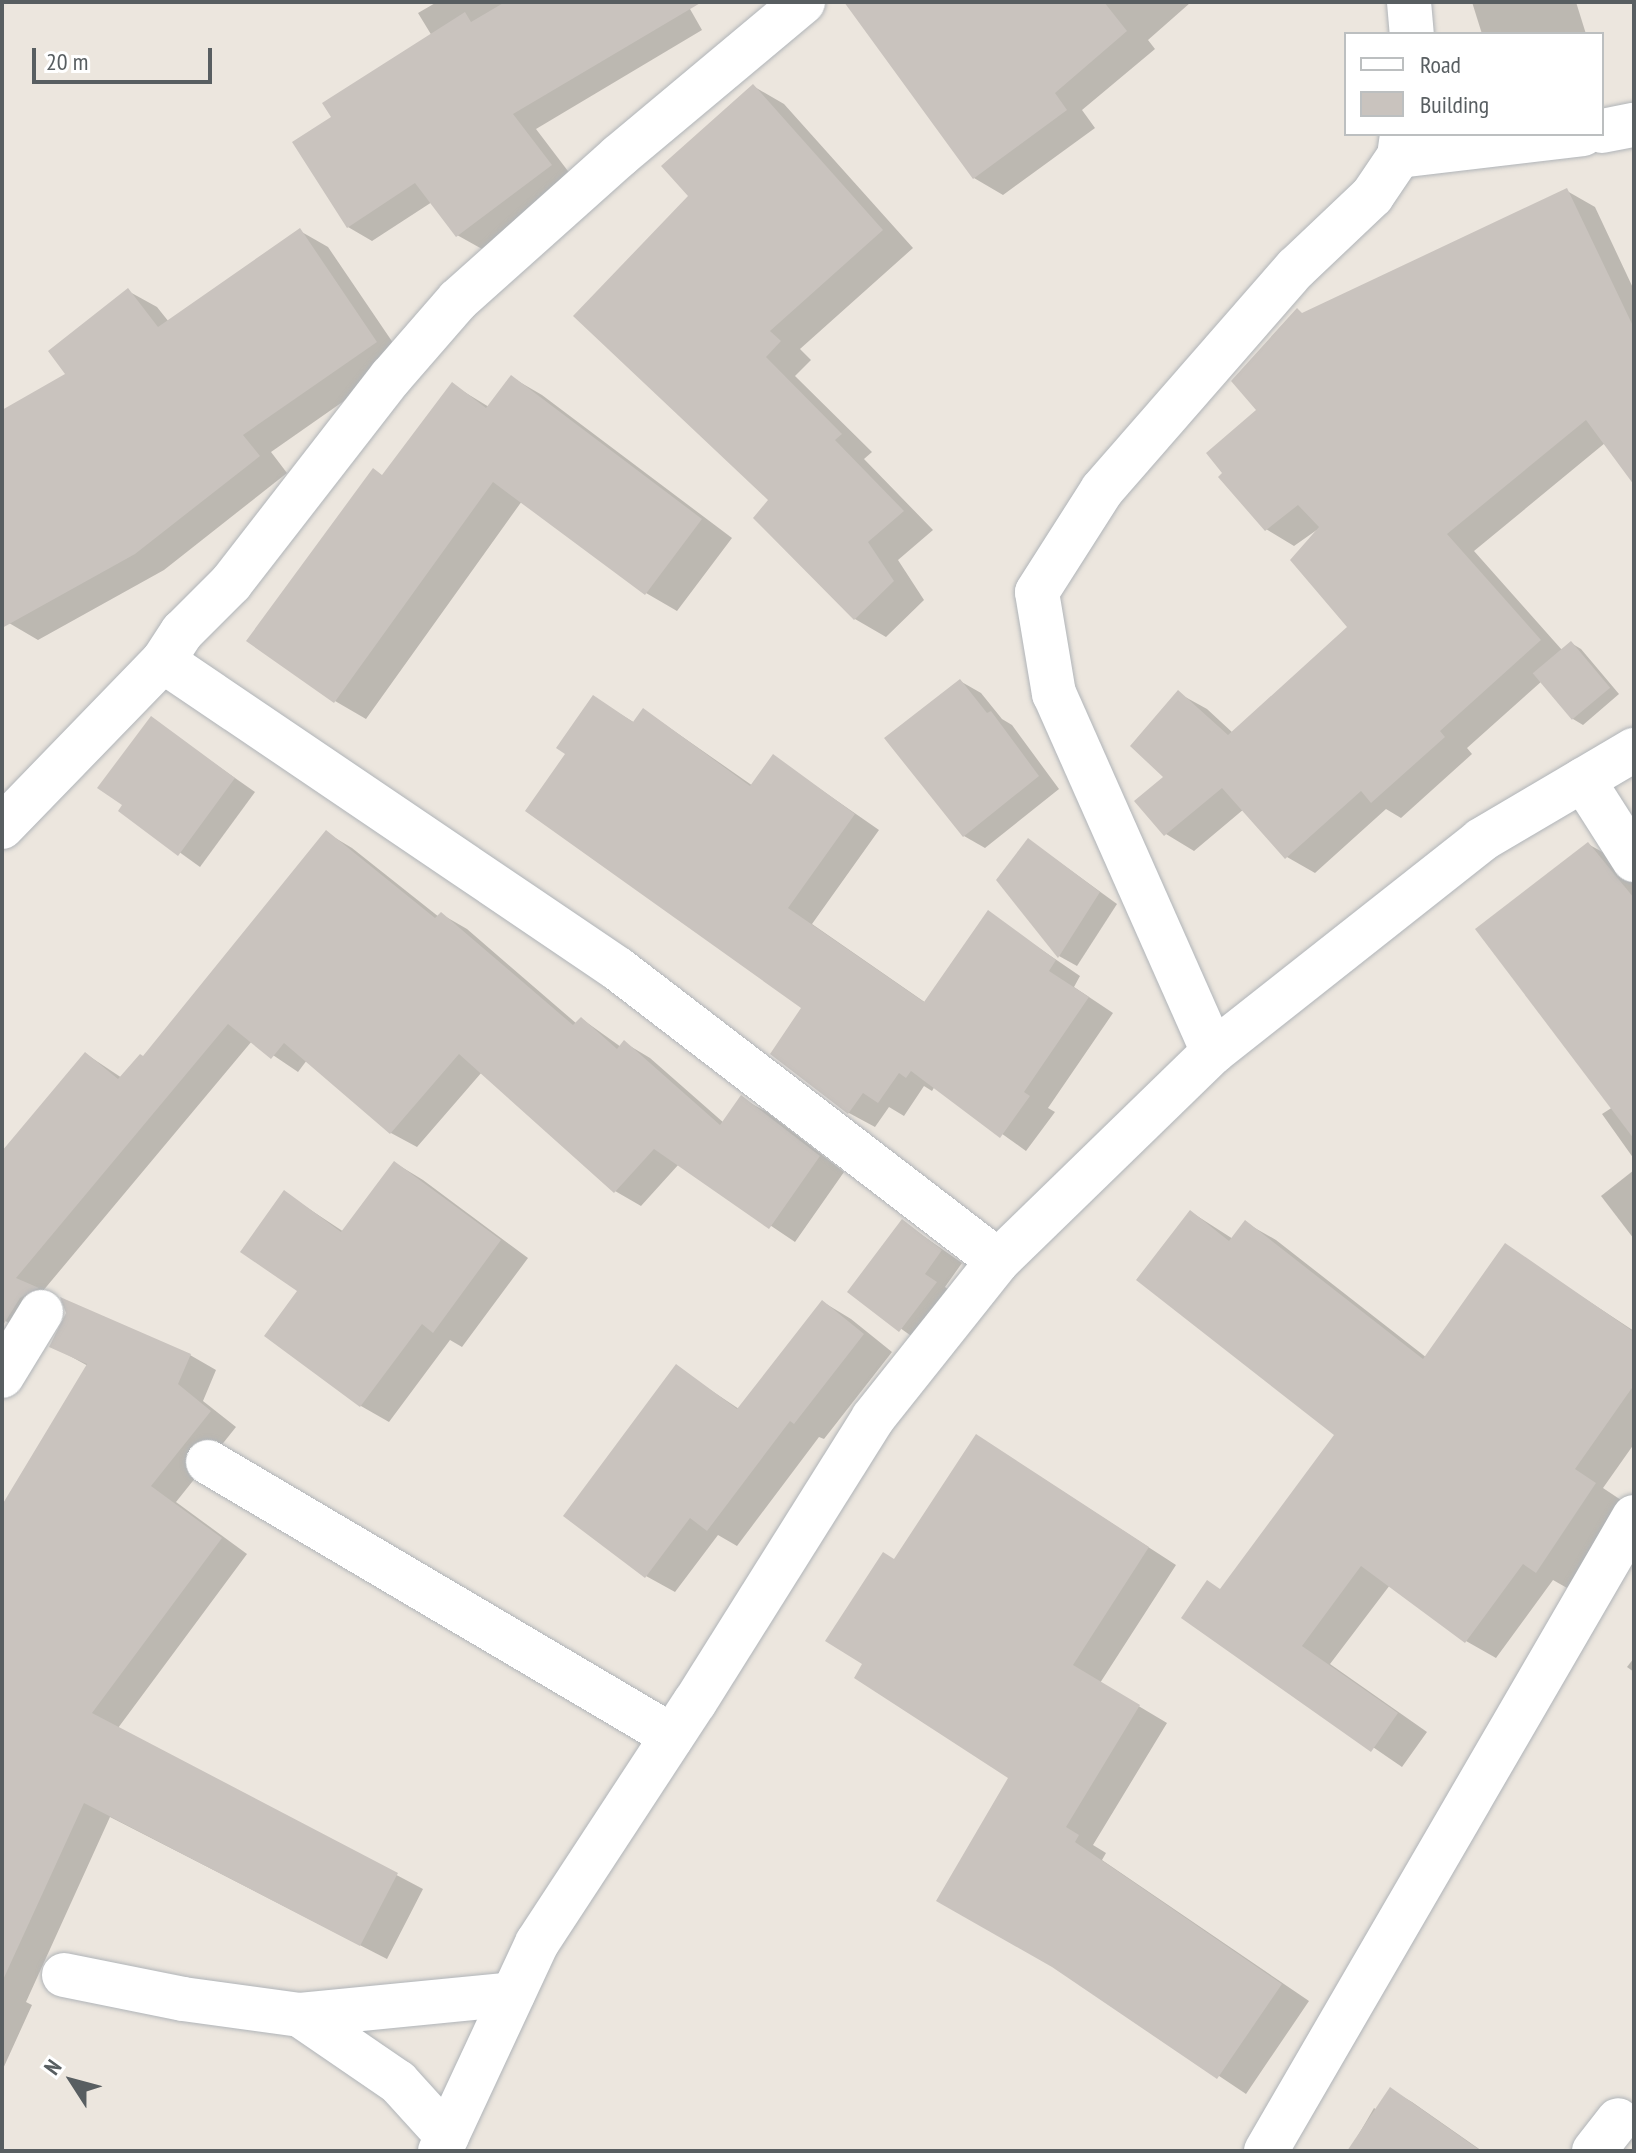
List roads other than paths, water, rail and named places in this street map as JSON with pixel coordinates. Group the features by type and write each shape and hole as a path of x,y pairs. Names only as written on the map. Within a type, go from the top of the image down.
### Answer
{"street":[{"path":"2,827 163,661 182,632 231,583 391,377 458,300 619,156 803,2"},
{"path":"1409,2 1412,32"},
{"path":"1604,131 1634,125"},
{"path":"1213,1052 1054,694 1037,592 1102,490 1296,268 1372,196 1400,145 1550,136"},
{"path":"163,661 618,969 998,1261"},
{"path":"300,2015 398,2082 443,2144 537,1943 873,1418 998,1261 1213,1052 1481,840 1634,750"},
{"path":"1583,780 1634,860"},
{"path":"2,1376 41,1312"},
{"path":"208,1462 672,1736"},
{"path":"1266,2151 1634,1517"},
{"path":"64,1975 183,1999 300,2015 513,1994"}]}
